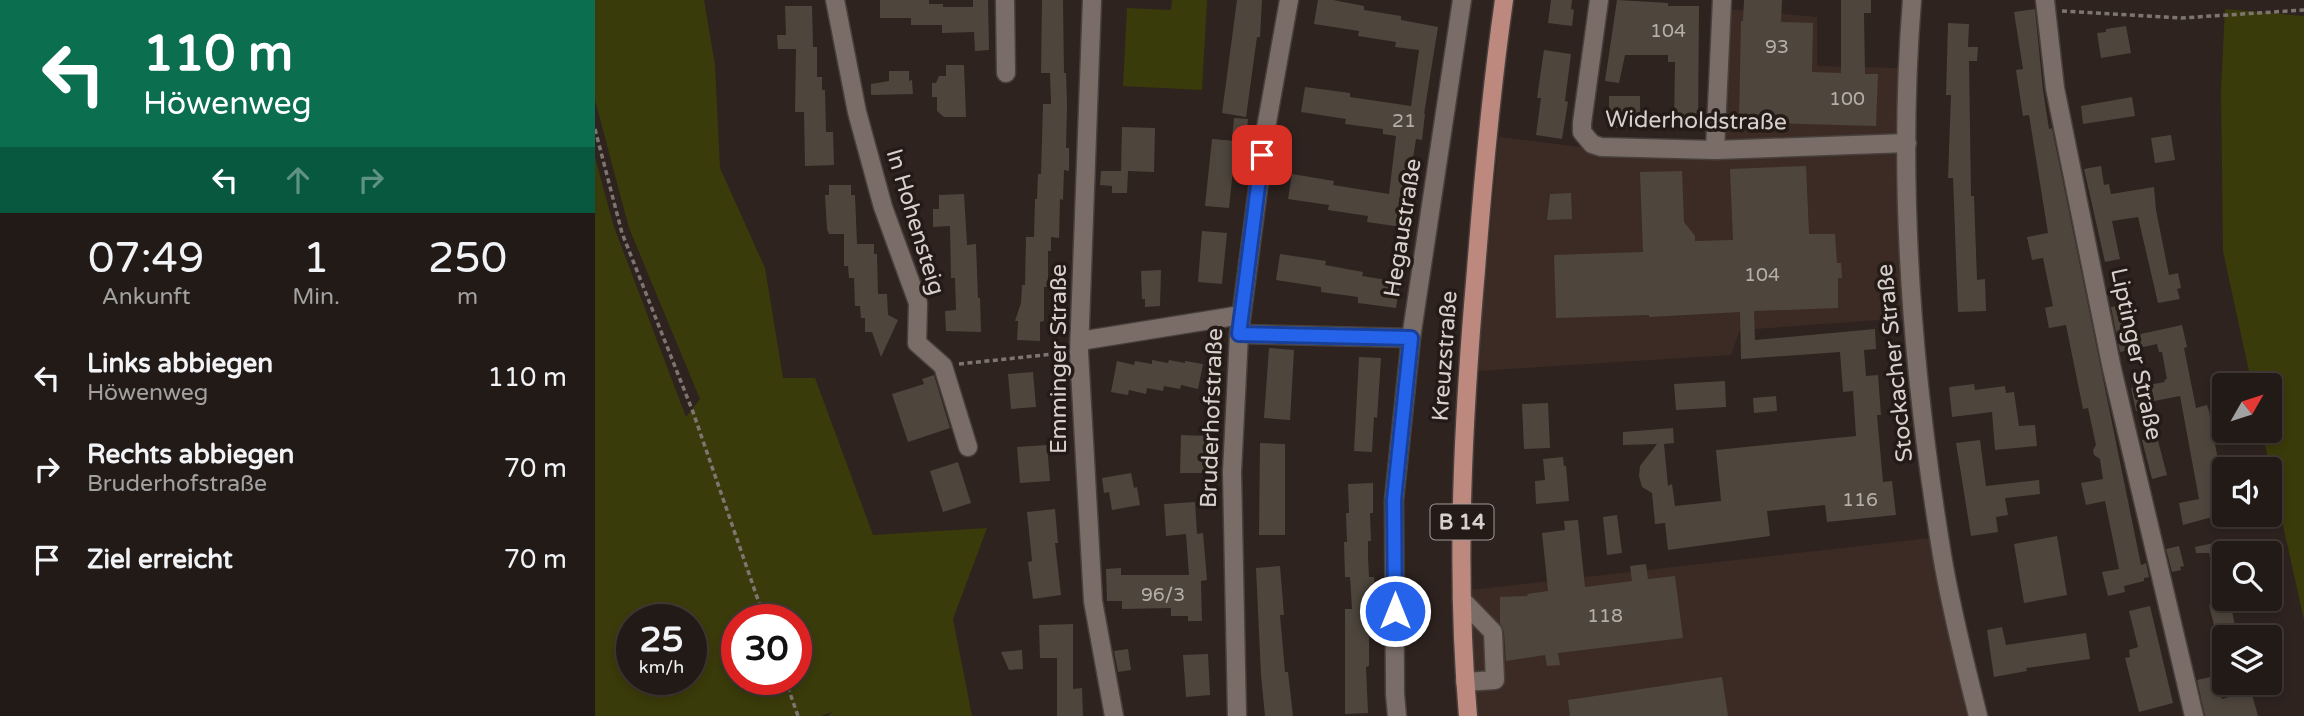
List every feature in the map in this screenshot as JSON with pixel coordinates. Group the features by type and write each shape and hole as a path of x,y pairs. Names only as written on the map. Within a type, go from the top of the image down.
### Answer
{"main road":[{"name":"Kreuzstraße","path":"1468,716 1462,600 1462,485 1471,329 1486,148 1504,0"}],"street":[{"name":"In Hohensteig","path":"835,0 860,124 883,207 918,303 917,343 943,366"},
{"path":"1006,0 1006,73"},
{"name":"Emminger Straße","path":"1092,0 1080,341 1083,447 1093,601 1114,716"},
{"name":"Bruderhofstraße","path":"1237,716 1232,472 1239,334 1266,128 1289,0"},
{"name":"Hegaustraße","path":"1397,716 1394,500 1411,338 1462,0"},
{"name":"Widerholdstraße","path":"1599,0 1581,123 1582,132 1592,144 1601,147 1715,150 1907,143"},
{"path":"1715,150 1722,0"},
{"name":"Stockacher Straße","path":"1912,0 1907,56 1907,143 1909,254 1916,355 1933,491 1955,622 1978,716"},
{"name":"Liptinger Straße","path":"2045,5 2055,88 2109,355 2194,716"},
{"path":"1080,341 1241,315"},
{"path":"1239,334 1411,338"},
{"path":"943,366 968,447"},
{"path":"1462,600 1493,632 1495,680 1465,682"}],"path":[{"path":"2045,5 2181,18 2304,10"},
{"path":"595,129 622,233 694,412 760,604"},
{"path":"943,366 1047,354"},
{"path":"791,695 798,716"}],"shaded area":[{"path":"595,0 704,0 715,65 720,168 765,268 783,378 815,378 873,535 987,528 953,619 972,716 828,716 832,712 821,716 595,716 595,157 614,227 686,417 700,399 629,228 595,100"},
{"path":"1172,0 1207,0 1202,90 1123,86 1127,8 1171,10"},
{"path":"1726,9 1817,17 1817,66 1899,68 1896,159 1907,318 1740,330 1731,355 1477,371 1499,137 1597,149 1713,154"},
{"path":"2225,9 2304,16 2304,620 2282,521 2282,457 2268,457 2265,443 2282,443 2282,373 2249,373 2223,251 2221,90"},
{"path":"1930,538 1970,716 1474,716 1470,590"}],"building":[{"path":"880,0 929,0 929,4 943,4 943,7 973,7 973,0 988,0 989,50 975,51 974,32 942,33 942,25 911,25 911,18 880,18"},
{"path":"1042,0 1063,0 1066,148 1069,148 1069,171 1064,170 1059,238 1051,237 1051,251 1048,251 1048,287 1044,287 1044,321 1040,322 1040,341 1017,340 1018,321 1015,321 1021,303 1022,285 1025,285 1026,237 1034,237 1035,199 1038,174 1041,174 1043,104 1051,104 1050,73 1041,73"},
{"path":"1237,0 1262,0 1260,37 1257,37 1246,117 1222,113"},
{"path":"1318,0 1364,6 1364,10 1401,16 1401,20 1438,27 1422,140 1416,139 1406,203 1412,204 1408,228 1367,222 1368,216 1328,210 1329,205 1288,199 1292,174 1334,181 1333,185 1389,194 1396,136 1383,134 1383,129 1345,124 1346,119 1301,112 1305,87 1411,106 1419,50 1395,47 1396,42 1358,36 1359,31 1314,24"},
{"path":"1551,0 1572,0 1572,26 1548,23"},
{"path":"1617,0 1668,3 1668,6 1699,6 1698,128 1674,127 1675,62 1668,62 1668,55 1625,55 1619,83 1605,81"},
{"path":"1744,0 1782,0 1781,22 1813,23 1812,72 1841,73 1841,0 1871,0 1871,13 1864,13 1865,74 1878,74 1876,126 1739,122 1741,21"},
{"path":"785,6 812,6 813,47 817,47 817,77 822,77 822,90 825,90 826,132 833,132 834,165 805,166 804,112 795,112 796,49 778,49 777,35 786,35"},
{"path":"2035,9 2049,129 2052,128 2141,565 2146,563 2149,577 2124,586 2125,592 2108,596 2102,572 2119,569 2105,501 2086,505 2081,483 2103,479 2100,459 2094,455 2096,445 2088,408 2083,409 2066,325 2049,328 2045,308 2053,306 2043,258 2032,260 2027,237 2048,233 2029,115 2023,116 2016,70 2023,69 2014,12"},
{"path":"1948,23 1969,24 1968,47 1978,47 1977,61 1969,61 1971,196 1974,196 1977,280 1985,279 1986,311 1958,312 1953,178 1948,178 1951,95 1946,95"},
{"path":"2126,26 2131,53 2101,58 2097,33"},
{"path":"1544,50 1571,54 1562,139 1536,135 1541,98 1537,98"},
{"path":"946,65 964,65 966,117 944,117 937,111 937,97 932,97 932,83 936,83 939,76 946,76"},
{"path":"889,71 909,71 913,94 871,95 871,84 889,81"},
{"path":"1609,96 1640,96 1640,128 1609,128"},
{"path":"2132,97 2135,116 2083,124 2081,106"},
{"path":"1234,118 1248,119 1246,139 1232,138"},
{"path":"1122,127 1155,128 1154,172 1128,171 1127,193 1112,193 1112,186 1100,185 1101,171 1121,171"},
{"path":"2171,135 2175,160 2155,163 2151,138"},
{"path":"1212,139 1236,141 1229,208 1205,206"},
{"path":"1806,166 1809,234 1835,234 1837,263 1841,263 1842,278 1838,278 1838,308 1754,311 1755,340 1875,329 1876,349 1864,350 1866,376 1878,375 1881,415 1877,415 1883,482 1892,481 1896,515 1827,522 1825,505 1767,511 1770,536 1668,550 1665,523 1655,524 1652,493 1642,487 1639,476 1640,466 1657,444 1623,445 1623,432 1673,428 1674,443 1664,444 1668,486 1672,484 1675,506 1721,501 1716,450 1856,436 1853,391 1843,392 1840,352 1741,359 1740,312 1556,318 1554,255 1643,252 1640,172 1682,171 1684,222 1695,236 1695,241 1733,240 1730,169"},
{"path":"2101,166 2104,185 2109,184 2111,194 2154,187 2169,275 2178,273 2181,288 2177,289 2180,299 2158,303 2138,217 2112,221 2120,259 2105,262 2084,169"},
{"path":"829,185 851,185 851,195 855,195 857,244 874,244 874,254 877,254 878,294 887,294 888,315 898,320 881,357 872,332 865,332 865,318 861,318 860,306 855,306 854,278 849,278 848,266 844,266 844,234 829,234 827,229 825,195 829,195"},
{"path":"1571,193 1572,219 1547,220 1550,194"},
{"path":"964,194 967,245 976,244 981,332 946,331 945,311 956,310 955,278 951,278 950,226 933,227 933,209 939,209 939,195"},
{"path":"1202,231 1227,233 1222,284 1198,282"},
{"path":"1280,254 1326,261 1325,265 1363,272 1362,276 1400,282 1396,308 1358,303 1358,297 1321,292 1321,287 1276,280"},
{"path":"1161,270 1160,306 1145,307 1141,271"},
{"path":"2130,304 2136,335 2182,325 2196,408 2207,405 2212,443 2215,443 2217,457 2212,457 2212,517 2183,525 2179,503 2199,499 2180,396 2149,402 2150,408 2136,411 2131,388 2165,382 2167,379 2162,352 2159,352 2157,344 2120,352 2111,307"},
{"path":"1269,348 1294,350 1290,420 1264,418"},
{"path":"1359,357 1381,358 1372,452 1354,451"},
{"path":"1152,360 1203,364 1198,389 1181,385 1180,389 1164,386 1163,391 1147,388 1146,394 1129,390 1128,395 1111,392 1117,361 1134,365 1135,361 1152,364"},
{"path":"1033,372 1036,407 1011,409 1008,374"},
{"path":"934,375 950,428 908,442 892,394 924,384 922,379"},
{"path":"1725,381 1726,407 1676,410 1674,384"},
{"path":"1974,384 1975,390 2005,386 2006,393 2014,392 2019,426 2035,425 2037,446 1995,450 1992,412 1952,417 1949,387"},
{"path":"1776,396 1777,411 1754,413 1753,398"},
{"path":"1548,403 1550,448 1524,449 1522,404"},
{"path":"1181,435 1208,436 1207,473 1180,473"},
{"path":"2157,437 2167,475 2152,479 2142,440"},
{"path":"1980,440 1986,486 2039,480 2040,494 2005,498 2008,515 1996,517 1998,532 1971,536 1956,443"},
{"path":"1260,443 1285,444 1285,535 1259,535"},
{"path":"1047,445 1050,481 1020,483 1017,447"},
{"path":"1563,457 1569,501 1536,504 1535,481 1545,480 1543,459"},
{"path":"958,462 971,503 943,512 930,471"},
{"path":"1131,473 1140,505 1112,510 1109,492 1104,493 1102,478"},
{"path":"1373,483 1368,557 1369,577 1374,577 1377,607 1369,607 1369,666 1366,667 1368,713 1345,714 1345,609 1352,609 1350,577 1345,577 1344,542 1347,542 1346,513 1349,513 1348,484"},
{"path":"1195,502 1197,534 1203,533 1207,580 1201,581 1202,621 1188,621 1188,616 1171,616 1171,608 1122,609 1122,601 1107,601 1106,569 1121,568 1121,575 1189,575 1186,534 1166,536 1164,504"},
{"path":"1055,509 1058,543 1055,543 1061,595 1033,599 1028,562 1032,561 1027,512"},
{"path":"1617,515 1622,553 1607,555 1603,517"},
{"path":"1578,520 1585,587 1632,581 1630,566 1646,564 1648,579 1675,576 1683,638 1558,653 1560,665 1547,666 1545,655 1506,661 1504,632 1500,623 1500,597 1528,596 1527,594 1548,591 1542,533 1565,530 1564,521"},
{"path":"2057,536 2067,595 2024,603 2014,544"},
{"path":"2212,543 2212,566 2209,553 2196,553 2195,547"},
{"path":"2179,546 2184,566 2180,567 2181,570 2172,572 2166,549"},
{"path":"1280,566 1284,615 1280,615 1285,672 1288,672 1293,716 1265,716 1256,568"},
{"path":"1406,584 1417,584 1418,638 1406,638"},
{"path":"2212,604 2212,611 2232,611 2235,625 2214,625 2209,605"},
{"path":"2150,606 2173,703 2139,712 2125,658 2130,657 2129,650 2138,647 2129,611"},
{"path":"1073,624 1073,689 1082,688 1083,716 1057,716 1057,658 1040,658 1039,625"},
{"path":"2002,627 2006,645 2086,633 2090,659 2026,668 2027,671 1994,677 1987,630"},
{"path":"1128,649 1131,670 1118,672 1114,651"},
{"path":"1022,650 1023,669 1009,670 1001,652"},
{"path":"1208,654 1210,695 1186,697 1183,655"},
{"path":"1722,677 1728,716 1570,716 1568,700"},
{"path":"2212,677 2212,695 2221,695 2222,699 2252,695 2258,716 2205,716 2197,680"}],"route":[{"path":"1262,155 1239,334 1411,338 1394,500 1395,611"}]}
